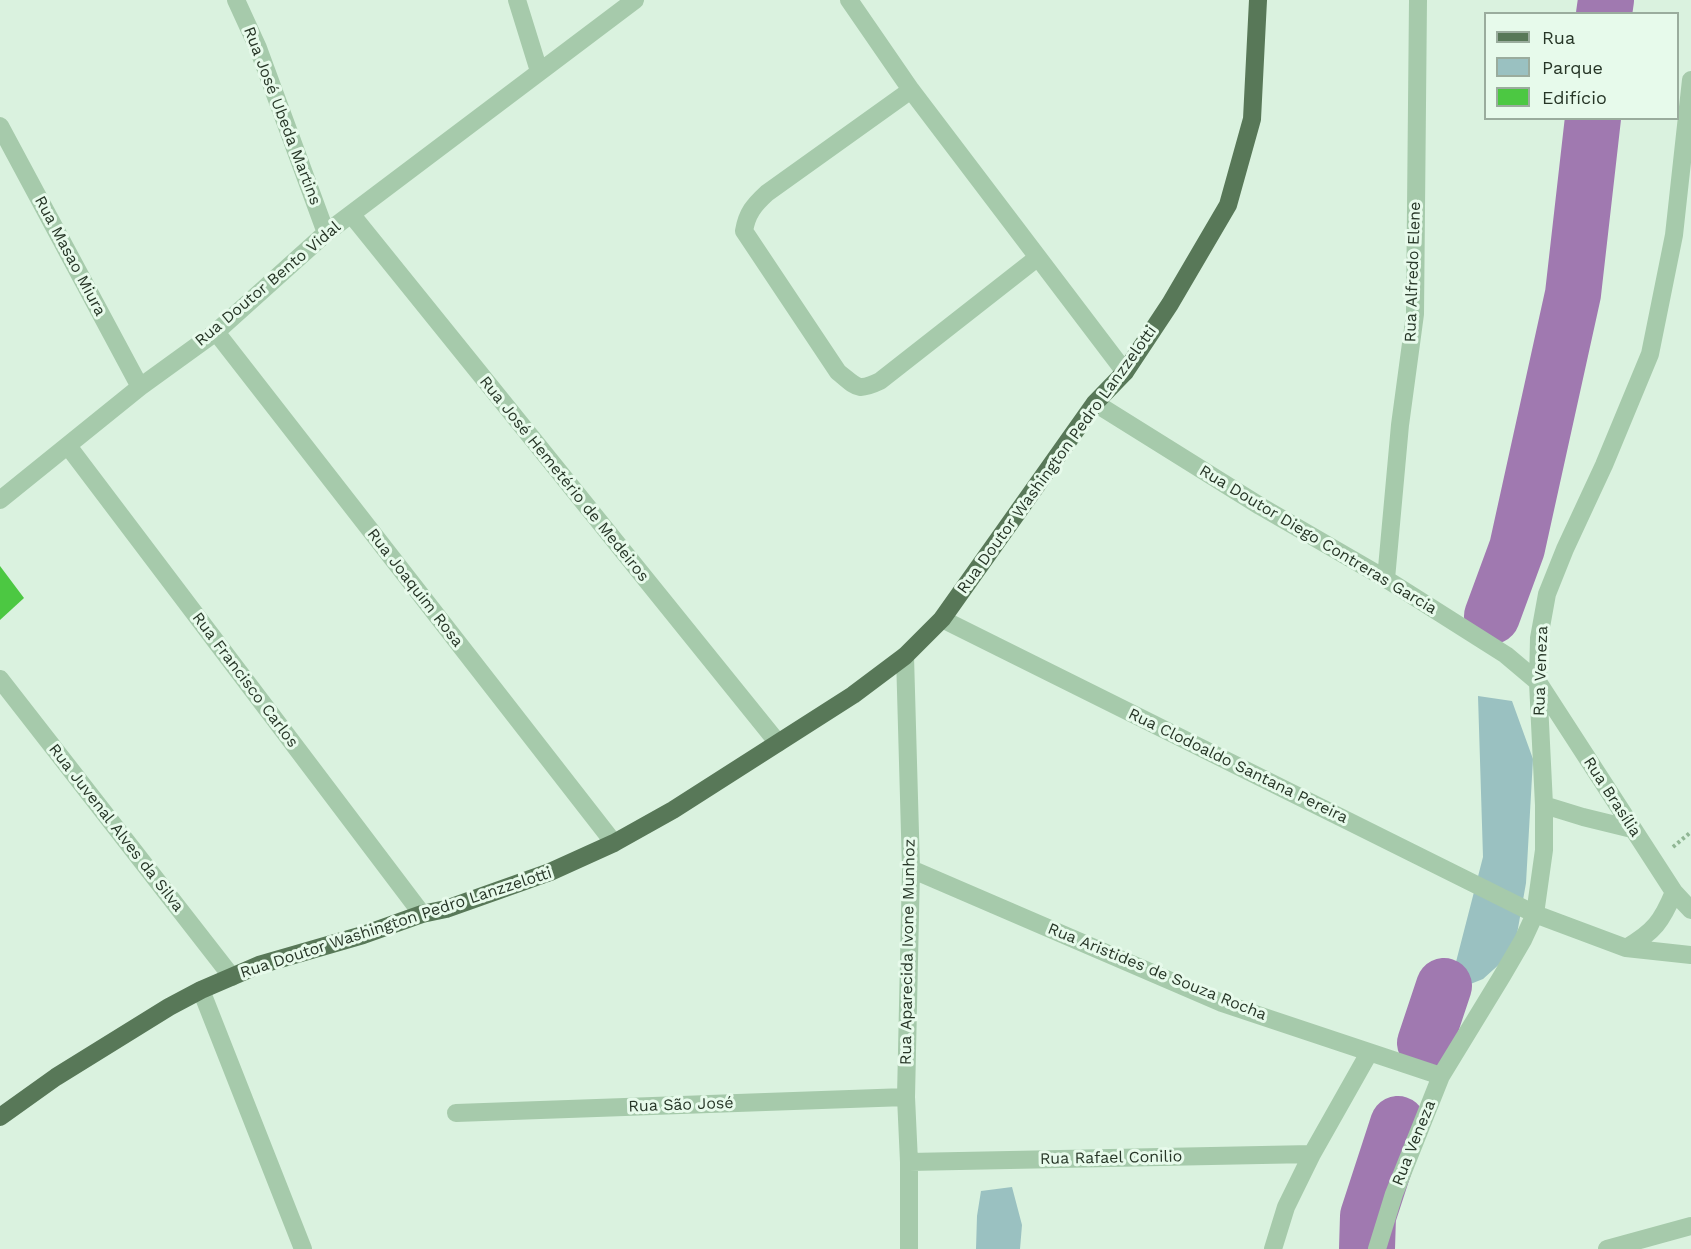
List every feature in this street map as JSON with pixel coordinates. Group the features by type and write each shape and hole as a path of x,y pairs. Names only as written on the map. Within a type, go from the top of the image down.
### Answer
{"main road":[{"name":"Rua Doutor Washington Pedro Lanzzelotti","path":"0,1117 56,1077 169,1007 201,990 260,965 363,935 422,914 446,909 550,872 614,843 673,810 778,744 853,695 905,656 942,619 1095,403 1125,372 1170,304 1228,205 1252,119 1258,0"}],"street":[{"name":"Rua José Ubeda Martins","path":"236,0 258,48 326,234"},
{"path":"517,0 539,71"},
{"name":"Rua Doutor Bento Vidal","path":"0,500 140,387 216,332 351,214 635,0"},
{"path":"849,0 911,90 1125,372"},
{"name":"Rua Alfredo Elene","path":"1386,579 1400,425 1414,314 1418,0"},
{"name":"Rua Veneza","path":"1377,1249 1394,1194 1441,1076 1523,940 1535,914 1544,850 1538,682 1539,638 1547,594 1565,549 1605,465 1650,354 1674,236 1691,80"},
{"path":"911,90 767,193 751,208 746,219 744,231 838,372 855,385 865,388 880,381 905,364 1037,258"},
{"name":"Rua Masao Miura","path":"0,126 140,387"},
{"name":"Rua José Hemetério de Medeiros","path":"351,214 778,744"},
{"name":"Rua Joaquim Rosa","path":"216,332 614,843"},
{"name":"Rua Doutor Diego Contreras Garcia","path":"1095,403 1260,506 1386,579 1506,655 1538,682"},
{"name":"Rua Francisco Carlos","path":"68,446 422,914"},
{"name":"Rua Clodoaldo Santana Pereira","path":"942,619 1535,914"},
{"name":"Rua Aparecida Ivone Munhoz","path":"905,656 911,869 906,1097 909,1249"},
{"name":"Rua Juvenal Alves da Silva","path":"0,679 232,977"},
{"name":"Rua Brasília","path":"1538,682 1674,892 1691,910"},
{"path":"1544,805 1632,829"},
{"name":"Rua Aristides de Souza Rocha","path":"911,869 1222,1003 1441,1076"},
{"path":"1626,948 1643,938 1664,917 1674,892"},
{"path":"1535,914 1626,948 1691,955"},
{"path":"201,990 303,1249"},
{"path":"1273,1249 1286,1207 1312,1154 1369,1053"},
{"name":"Rua São José","path":"456,1113 906,1097"},
{"name":"Rua Rafael Conilio","path":"909,1162 1312,1154"},
{"path":"1607,1249 1691,1226"}],"green space":[{"path":"1478,696 1512,701 1533,759 1526,883 1514,951 1483,979 1448,993 1483,857"},
{"path":"1012,1187 1022,1225 1020,1249 976,1249 977,1216 981,1191"}],"building":[{"path":"0,566 24,598 0,620"}],"waterway":[{"path":"1604,12 1606,0"},
{"path":"1492,616 1517,548 1573,294 1593,120"},
{"path":"1425,1043 1444,986"},
{"path":"1367,1249 1368,1216 1398,1124"}]}
